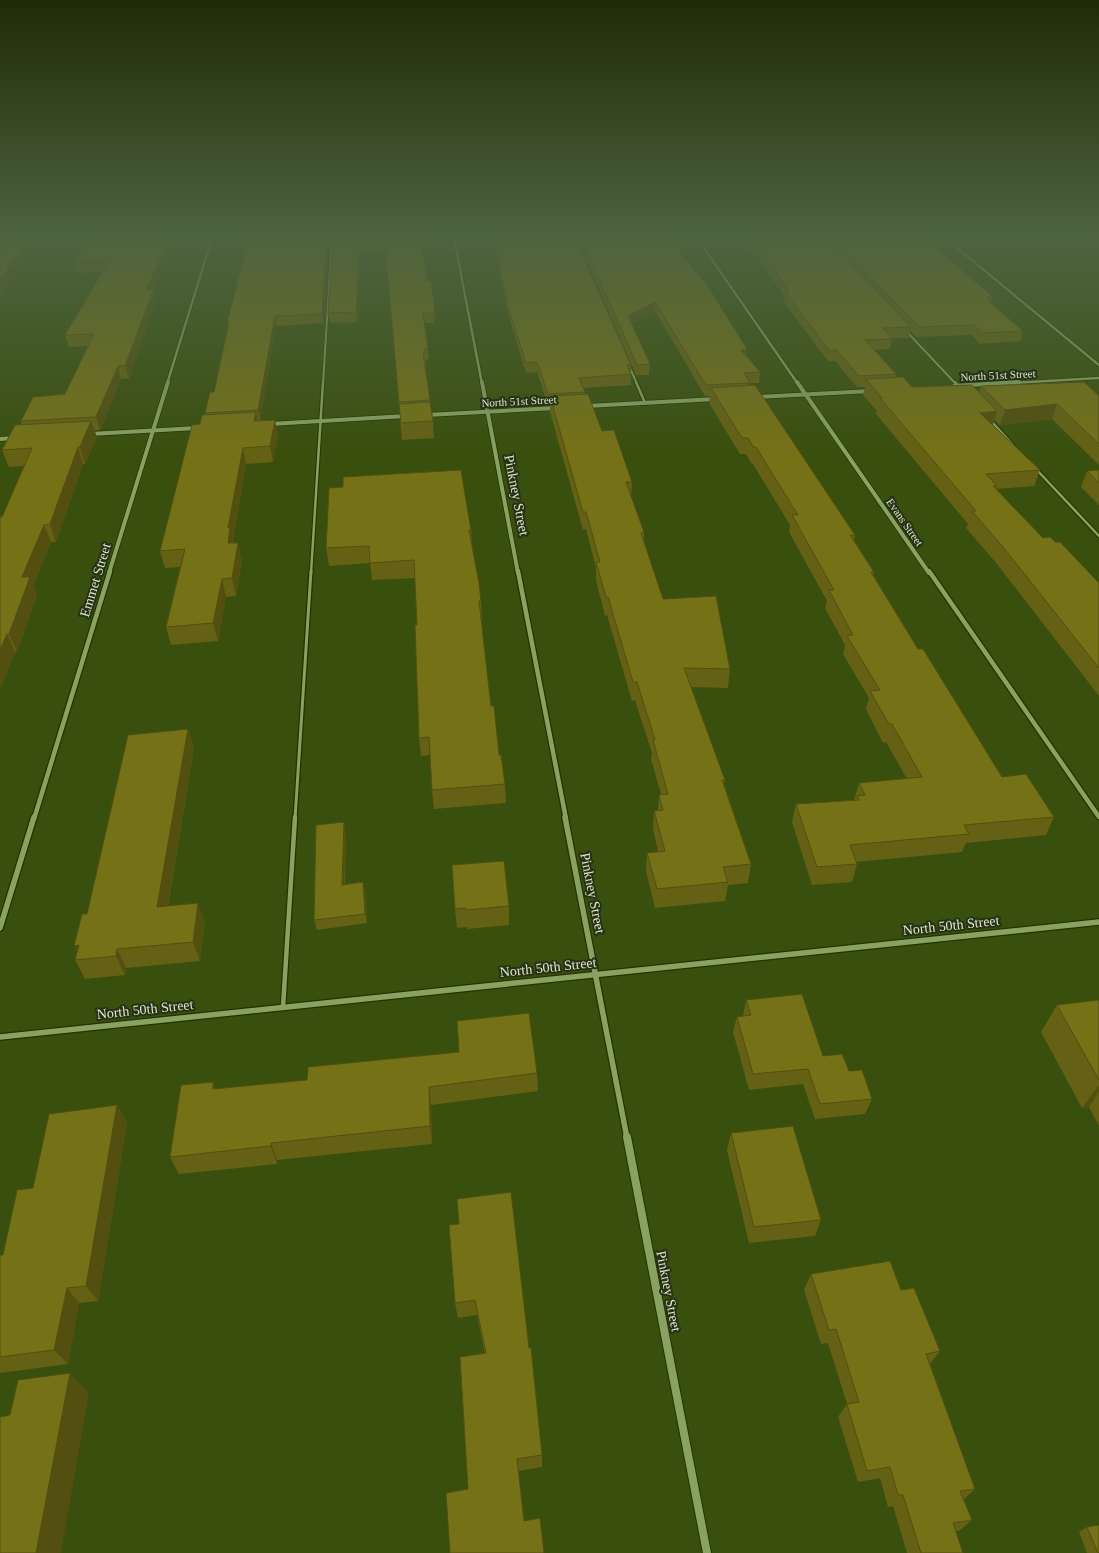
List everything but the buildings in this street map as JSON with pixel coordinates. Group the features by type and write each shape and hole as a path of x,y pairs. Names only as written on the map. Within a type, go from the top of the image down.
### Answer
{"street":[{"name":"Emmet Street","path":"0,928 190,310"},
{"name":"Pinkney Street","path":"468,310 707,1553"},
{"name":"Evans Street","path":"748,310 1099,817"},
{"path":"1033,310 1099,365"},
{"name":"North 51st Street","path":"948,386 1099,378"},
{"path":"749,398 872,391"},
{"path":"586,406 720,399"},
{"name":"North 51st Street","path":"419,416 557,408"},
{"path":"262,424 410,416"},
{"path":"86,434 202,428"},
{"path":"0,439 19,438"},
{"name":"North 50th Street","path":"0,1037 1099,922"}],"lane":[{"path":"283,1007 328,310"},
{"path":"905,329 964,393"},
{"path":"629,366 645,403"},
{"path":"985,414 1018,450"},
{"path":"1032,464 1099,536"}]}
